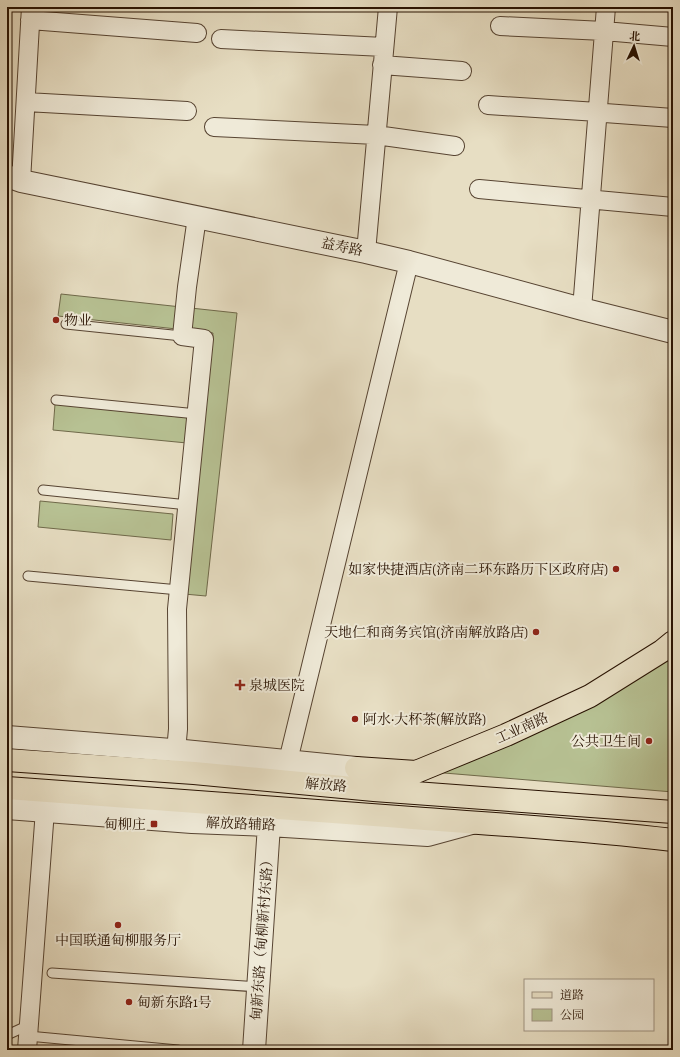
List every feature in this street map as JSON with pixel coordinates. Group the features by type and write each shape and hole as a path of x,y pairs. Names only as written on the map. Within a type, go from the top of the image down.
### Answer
{"main road":[{"name":"工业南路","path":"356,768 395,772 416,772 506,735 590,696 662,651 673,642"},
{"name":"解放路","path":"7,760 194,773 378,790 673,812"},
{"path":"356,768 378,790 395,772"},
{"name":"解放路","path":"7,788 473,823 673,840"},
{"path":"644,837 645,810"}],"street":[{"path":"366,252 388,7"},
{"path":"582,309 591,198 594,112 606,7"},
{"path":"14,178 26,102 31,13 197,33"},
{"path":"500,26 604,31 673,37"},
{"path":"221,39 384,47"},
{"path":"382,65 462,71"},
{"path":"26,102 187,111"},
{"path":"488,106 673,118"},
{"path":"214,127 376,135 455,146"},
{"name":"益寿路","path":"14,178 409,262 673,332"},
{"path":"479,189 591,198 673,207"},
{"path":"176,751 178,729 177,609 204,339 182,336 197,217"},
{"path":"288,761 409,262"},
{"path":"7,737 356,768"},
{"name":"解放路辅路","path":"7,808 192,822 269,825 428,835 473,823"},
{"path":"28,1037 45,810"},
{"name":"甸新东路（甸柳新村东路）","path":"254,1050 269,825"}],"lane":[{"path":"66,324 182,336"},
{"path":"56,400 196,414"},
{"path":"43,490 188,505"},
{"path":"28,576 179,590"},
{"path":"52,973 258,987"},
{"path":"7,1035 178,1050"}],"green space":[{"path":"61,294 237,313 206,596 184,594 213,333 58,316"},
{"path":"55,404 189,418 187,443 53,430"},
{"path":"40,501 173,514 171,540 38,527"},
{"path":"673,646 673,792 432,772"}],"place":[{"name":"物业","path":"56,320"},
{"name":"如家快捷酒店(济南二环东路历下区政府店)","path":"616,569"},
{"name":"天地仁和商务宾馆(济南解放路店)","path":"536,632"},
{"name":"泉城医院","path":"240,685"},
{"name":"阿水·大杯茶(解放路)","path":"355,719"},
{"name":"公共卫生间","path":"649,741"},
{"name":"甸柳庄","path":"154,824"},
{"name":"中国联通甸柳服务厅","path":"118,925"},
{"name":"甸新东路1号","path":"129,1002"}]}
